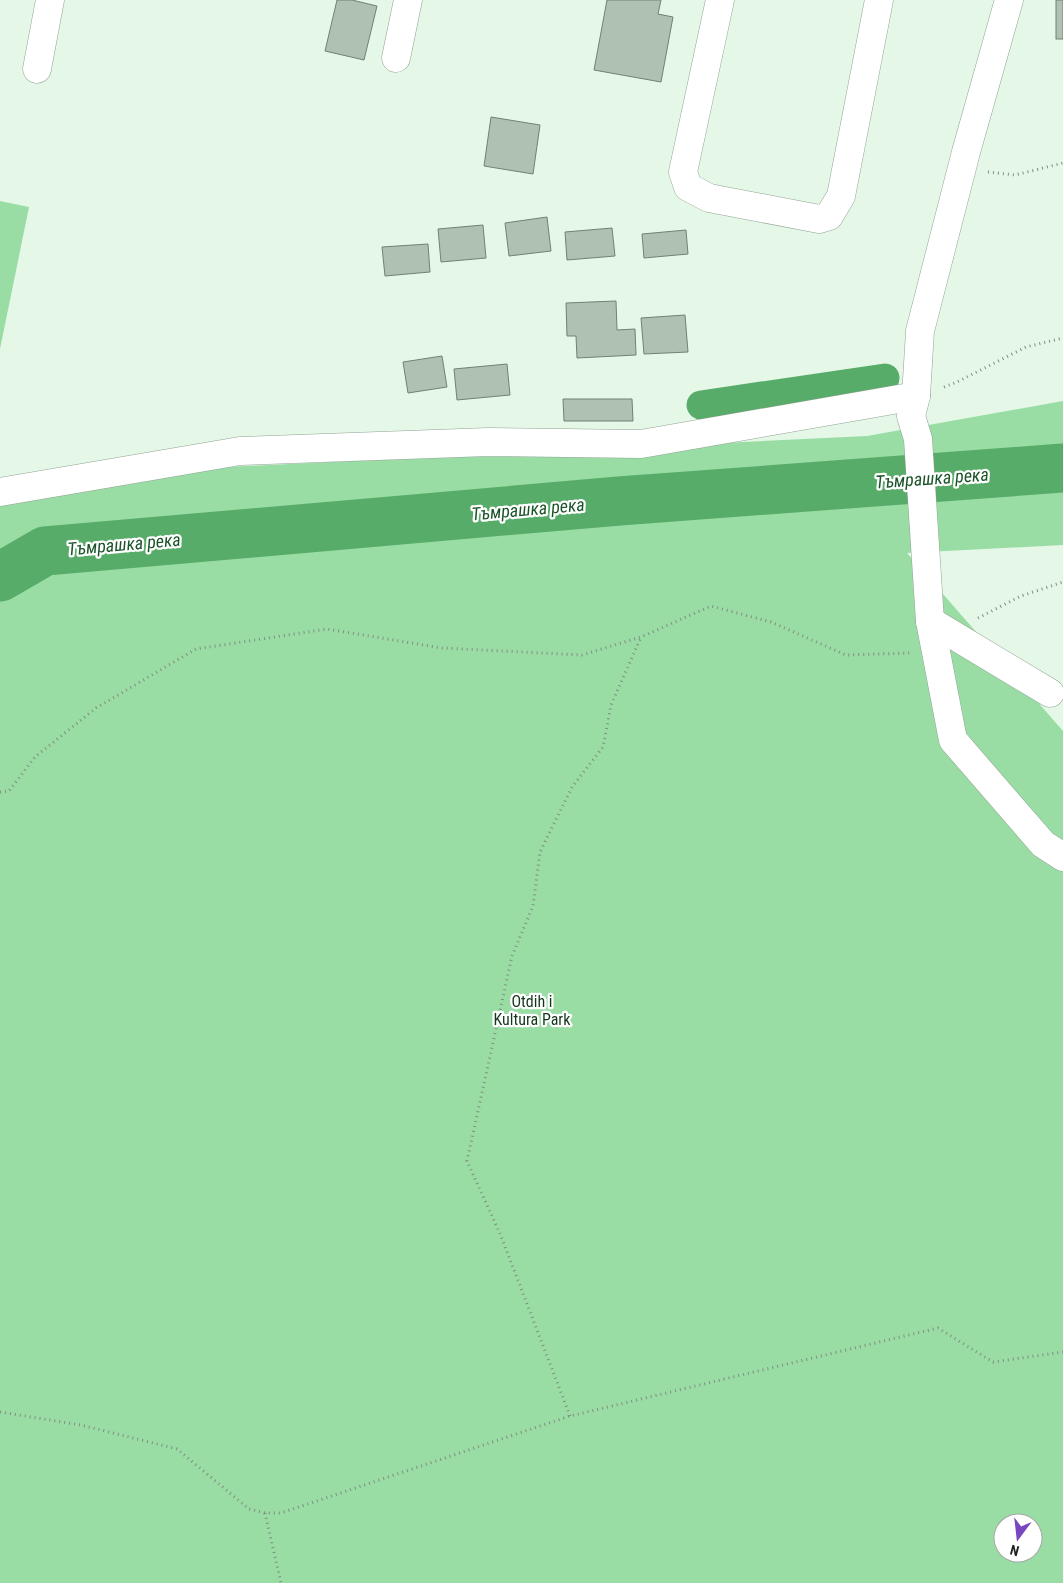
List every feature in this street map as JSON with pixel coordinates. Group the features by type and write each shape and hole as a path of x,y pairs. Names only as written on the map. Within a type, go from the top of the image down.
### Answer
{"street":[{"path":"37,69 50,0"},
{"path":"396,58 408,0"},
{"path":"720,0 683,172 688,187 709,198 819,219 829,216 841,196 879,0"},
{"path":"1009,0 966,152 920,331 916,396 912,416 918,439 953,740 1043,844 1063,857"},
{"path":"0,492 240,451 488,442 641,444 916,396"},
{"path":"940,636 1050,693"}],"path":[{"path":"966,152 985,172 1000,174 1015,175 1063,163"},
{"path":"916,396 957,382 1026,347 1063,338"},
{"path":"0,792 9,791 35,757 96,708 196,649 326,629 442,648 582,655 642,637 711,606 771,622 846,655 940,636 958,629 1021,596 1063,582"},
{"path":"570,1416 501,1236 467,1161 512,956 534,906 540,852 572,788 603,747 611,704 642,637"},
{"path":"0,1412 81,1425 176,1449 249,1509 266,1513 280,1513 570,1416 938,1328 992,1362 1063,1352"},
{"path":"266,1513 281,1583"}],"green space":[{"path":"0,201 29,207 0,349"},
{"name":"Otdih i Kultura Park","path":"1063,401 1063,545 907,553 1063,731 1063,1583 0,1583 0,478 867,436"}],"building":[{"path":"337,0 352,0 377,6 364,60 325,51"},
{"path":"607,0 661,0 658,14 673,17 661,82 594,70"},
{"path":"1056,0 1063,0 1063,39 1056,39"},
{"path":"491,117 540,125 533,174 484,166"},
{"path":"547,217 551,251 509,256 505,223"},
{"path":"483,225 486,258 441,262 438,229"},
{"path":"612,228 615,256 567,260 565,232"},
{"path":"686,230 688,254 644,258 642,234"},
{"path":"428,244 430,272 385,276 382,247"},
{"path":"616,301 617,330 635,329 636,355 577,358 576,336 567,336 566,303"},
{"path":"685,315 688,352 644,354 641,318"},
{"path":"442,356 447,387 408,393 403,362"},
{"path":"507,364 510,395 457,400 454,369"},
{"path":"563,399 632,399 633,421 564,421"}],"waterway":[{"path":"701,405 885,378"},
{"name":"Тъмрашка река","path":"0,577 45,551 619,501 1063,468"}]}
